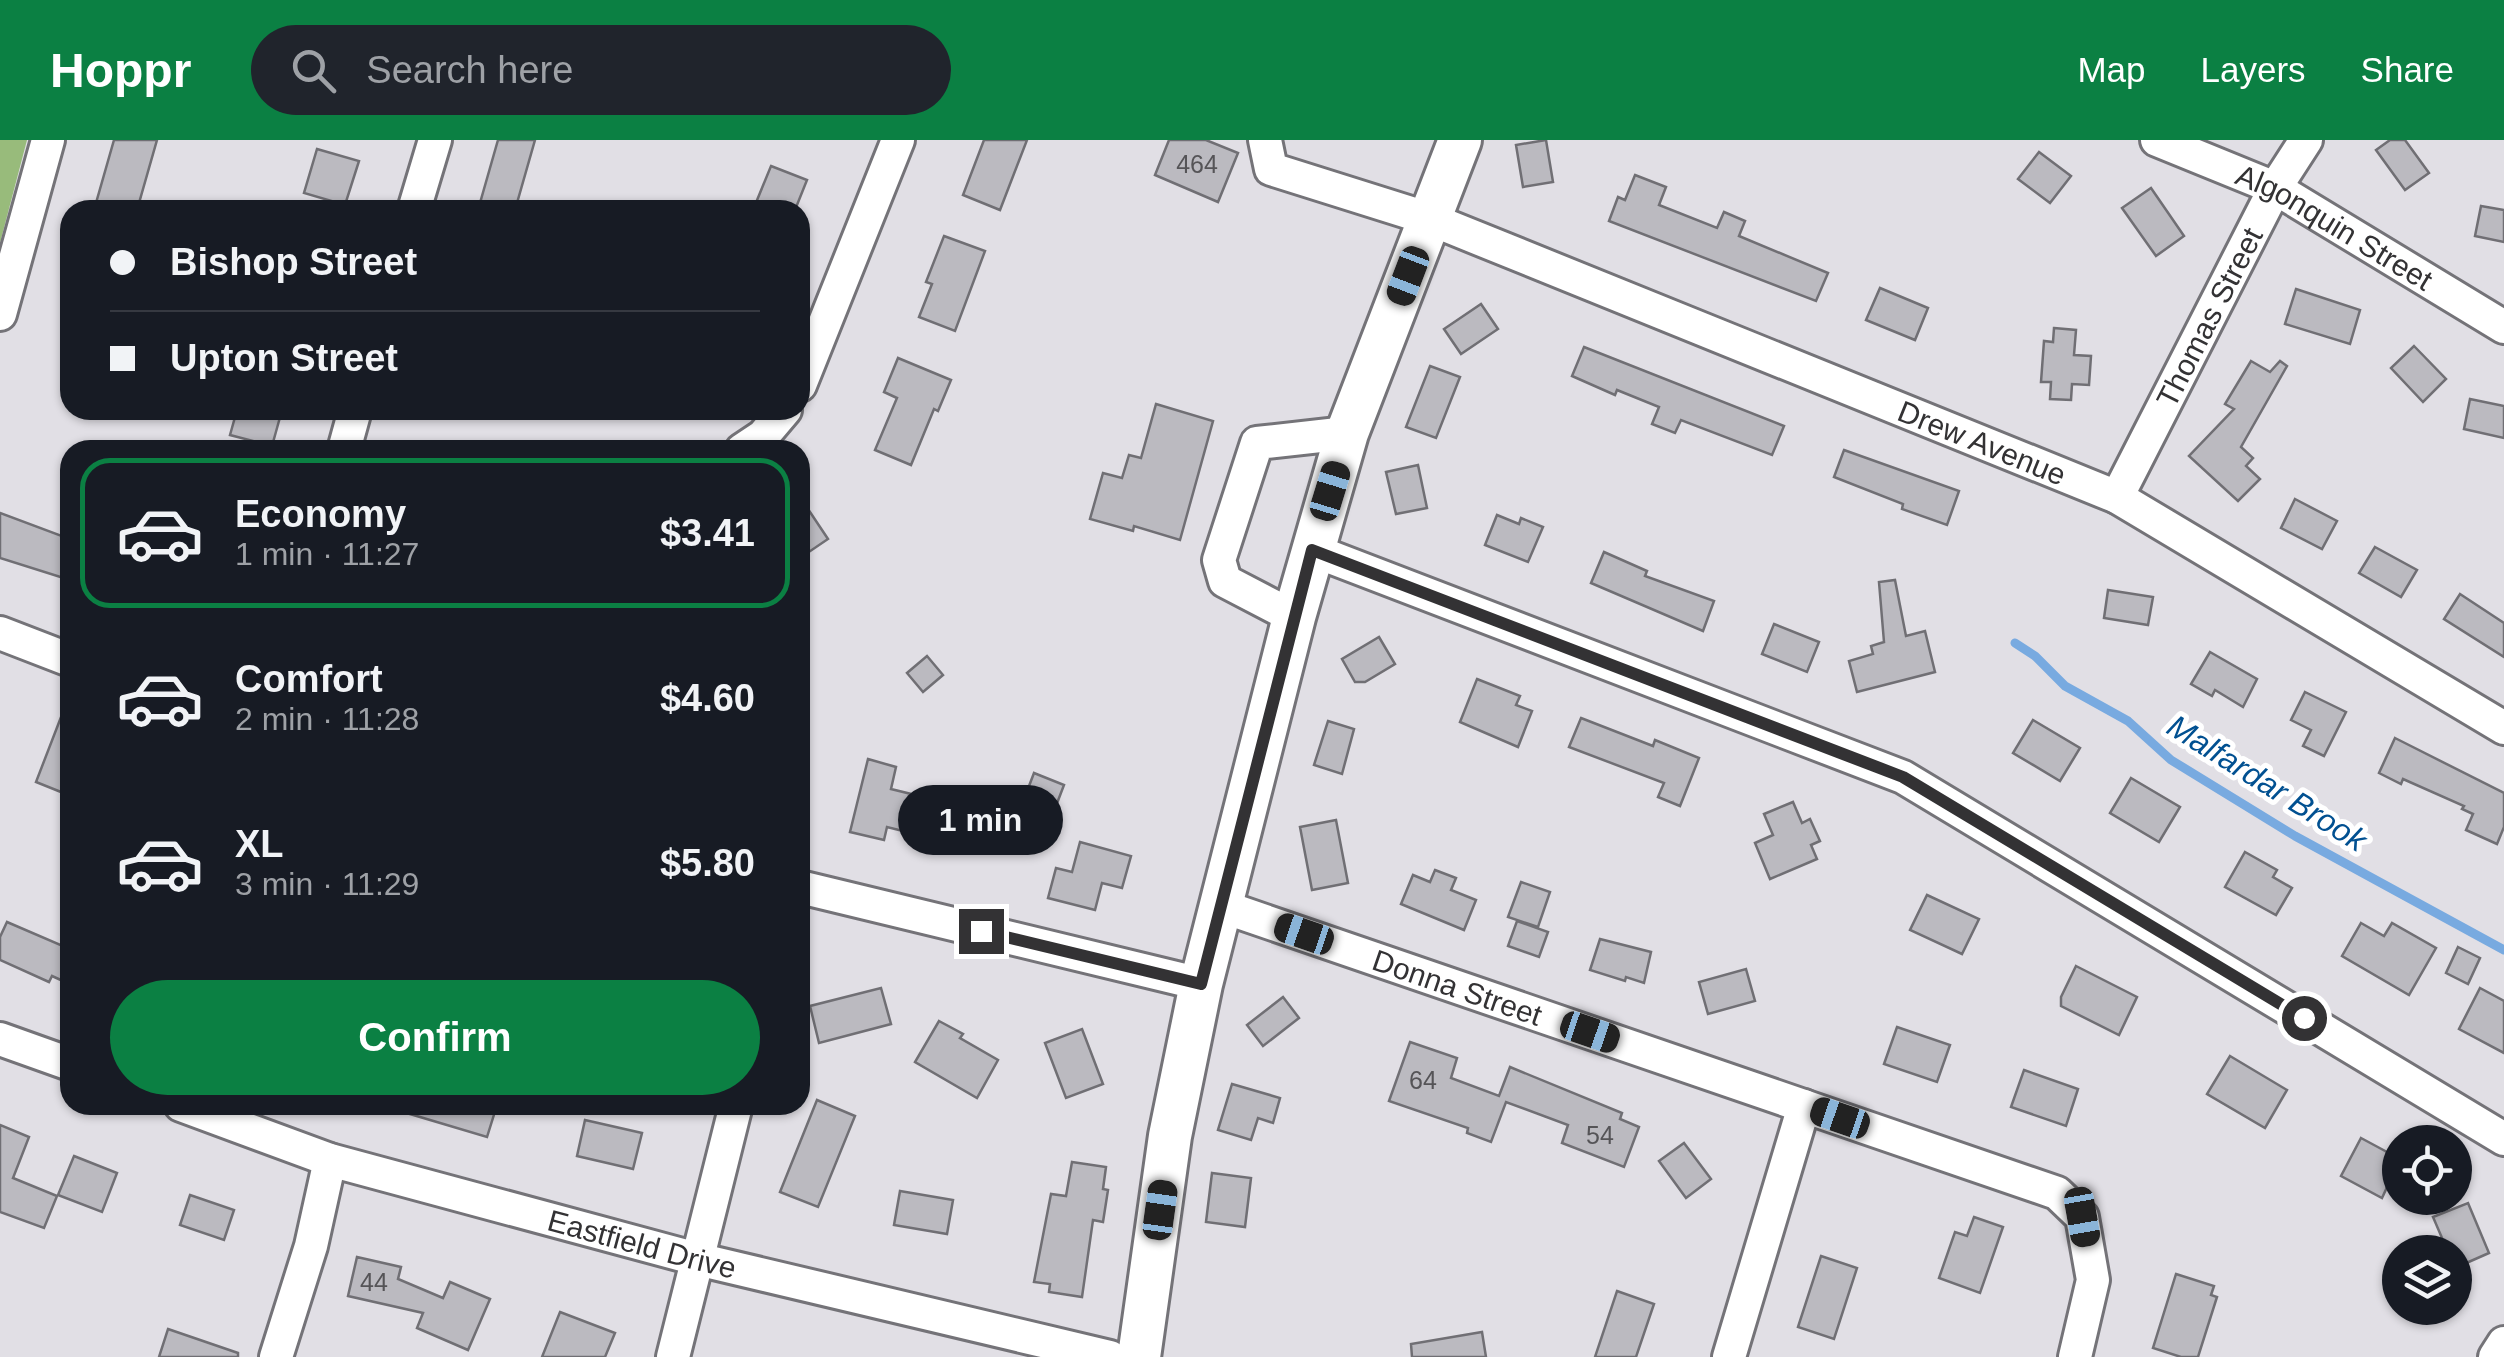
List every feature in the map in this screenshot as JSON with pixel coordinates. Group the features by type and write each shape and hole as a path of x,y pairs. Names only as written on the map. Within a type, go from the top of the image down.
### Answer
{"main road":[{"path":"1139,1357 1170,1136 1201,984 1294,618 1347,432 1460,140"}],"street":[{"path":"0,314 48,140"},
{"path":"417,200 435,140"},
{"path":"810,360 898,140"},
{"name":"Drew Avenue","path":"1265,140 1271,168 1430,219 2117,497 2504,728"},
{"name":"Algonquin Street","path":"2157,140 2275,188 2504,326"},
{"name":"Thomas Street","path":"2117,497 2275,188 2306,140"},
{"path":"757,440 777,420"},
{"path":"1294,618 1224,581 1219,560 1256,443 1347,432"},
{"path":"1312,550 1903,777 2504,1139"},
{"path":"0,633 60,656"},
{"path":"810,889 1201,984"},
{"name":"Donna Street","path":"1221,906 2057,1193 2082,1217 2093,1280 2075,1357"},
{"path":"0,1039 60,1060"},
{"path":"1729,1357 1804,1106"},
{"name":"Eastfield Drive","path":"208,1115 330,1160 697,1258 1110,1357"},
{"path":"674,1357 733,1115"},
{"path":"276,1357 311,1246 330,1160"},
{"path":"2495,1357 2504,1343"}],"green space":[{"path":"0,140 27,140 0,243"}],"building":[{"path":"114,140 157,140 140,200 97,200"},
{"path":"498,140 535,140 518,200 481,200"},
{"path":"984,140 1027,140 1000,210 963,195"},
{"path":"1169,140 1206,140 1238,153 1218,202 1155,175"},
{"path":"1546,140 1553,182 1523,187 1516,145"},
{"path":"2390,140 2405,140 2429,173 2405,190 2376,150"},
{"path":"317,149 359,161 347,200 328,200 304,193"},
{"path":"2039,152 2071,176 2050,203 2018,179"},
{"path":"771,166 807,180 799,200 757,200"},
{"path":"1635,175 1666,187 1659,205 1717,228 1724,212 1745,221 1739,236 1828,273 1816,301 1609,221 1618,197 1625,200"},
{"path":"2151,188 2184,236 2156,256 2122,208"},
{"path":"2481,206 2504,210 2504,242 2475,236"},
{"path":"944,236 985,251 955,331 919,317 932,284 926,282"},
{"path":"1880,288 1928,308 1915,340 1866,320"},
{"path":"2296,289 2360,310 2350,344 2285,324"},
{"path":"1481,304 1498,329 1461,354 1444,329"},
{"path":"2054,328 2076,330 2074,355 2091,356 2089,385 2072,384 2071,400 2050,399 2051,382 2041,382 2044,341 2053,342"},
{"path":"2414,346 2446,379 2423,402 2391,368"},
{"path":"1584,347 1784,426 1772,455 1681,420 1675,433 1652,424 1659,407 1617,390 1615,395 1572,376"},
{"path":"898,358 951,380 938,411 934,409 911,465 875,450 897,398 884,392"},
{"path":"2251,361 2270,372 2280,361 2287,366 2241,447 2253,458 2246,466 2260,479 2238,501 2189,456 2234,409 2225,404"},
{"path":"1430,366 1460,377 1436,438 1406,427"},
{"path":"2470,399 2504,406 2504,438 2464,429"},
{"path":"1156,404 1213,421 1180,540 1134,526 1133,531 1090,519 1103,473 1122,478 1129,455 1141,458"},
{"path":"234,420 279,420 274,440 230,435"},
{"path":"1844,450 1959,491 1947,525 1834,477"},
{"path":"1418,465 1427,508 1396,514 1386,472"},
{"path":"2295,499 2337,521 2322,549 2281,528"},
{"path":"810,512 828,539 810,551"},
{"path":"0,513 60,535 60,577 0,558"},
{"path":"1497,515 1519,524 1521,518 1543,527 1528,562 1485,545"},
{"path":"2375,547 2417,570 2401,597 2359,573"},
{"path":"1604,552 1647,571 1645,576 1714,601 1703,631 1591,583"},
{"path":"1895,580 1906,636 1925,631 1935,672 1857,692 1849,661 1873,654 1871,646 1884,642 1879,582"},
{"path":"2108,590 2153,597 2148,625 2104,618"},
{"path":"2460,594 2504,623 2504,657 2444,619"},
{"path":"1774,624 1819,642 1807,672 1762,654"},
{"path":"1379,637 1395,664 1365,682 1355,682 1342,659"},
{"path":"2210,652 2257,679 2243,707 2215,690 2212,696 2191,684"},
{"path":"927,656 943,675 923,692 907,673"},
{"path":"1477,679 1520,696 1516,705 1532,711 1518,747 1460,722"},
{"path":"2305,692 2346,712 2324,756 2303,746 2311,730 2291,720"},
{"path":"1581,718 1653,746 1655,740 1699,758 1680,806 1658,797 1664,783 1569,747"},
{"path":"60,720 60,792 36,782"},
{"path":"2033,720 2080,748 2060,781 2013,753"},
{"path":"1328,721 1354,729 1342,774 1314,765"},
{"path":"2395,738 2504,793 2504,827 2497,844 2466,830 2473,814 2462,809 2464,806 2403,779 2401,784 2379,773"},
{"path":"868,759 896,767 891,789 948,803 939,840 887,827 884,840 850,832"},
{"path":"1034,773 1064,785 1051,819 1021,807"},
{"path":"2131,778 2180,807 2159,842 2110,813"},
{"path":"1793,802 1802,823 1810,819 1820,841 1811,845 1817,859 1770,879 1755,843 1773,835 1764,814"},
{"path":"1336,820 1348,883 1312,890 1300,827"},
{"path":"1080,842 1131,856 1122,888 1102,883 1095,910 1048,898 1056,868 1072,872"},
{"path":"2245,852 2277,870 2273,877 2292,888 2276,915 2225,887"},
{"path":"1435,870 1456,878 1451,890 1476,900 1464,930 1401,904 1413,875 1430,882"},
{"path":"1521,882 1550,892 1538,927 1508,917"},
{"path":"1927,895 1979,919 1962,954 1910,930"},
{"path":"1517,921 1548,932 1539,957 1508,946"},
{"path":"7,922 60,945 60,980 52,976 49,982 0,960 0,937"},
{"path":"2361,923 2384,936 2392,923 2436,948 2409,995 2342,956"},
{"path":"1600,939 1651,952 1644,983 1590,970"},
{"path":"2458,947 2480,958 2468,984 2446,973"},
{"path":"2076,966 2137,997 2119,1035 2061,1006 2061,997"},
{"path":"1746,969 1755,1001 1708,1014 1699,982"},
{"path":"881,988 891,1024 819,1043 810,1006"},
{"path":"2480,988 2504,1001 2504,1053 2459,1029"},
{"path":"1283,997 1299,1018 1263,1046 1247,1025"},
{"path":"939,1021 998,1060 977,1098 915,1062"},
{"path":"1897,1027 1950,1045 1937,1082 1884,1064"},
{"path":"1082,1029 1103,1084 1066,1098 1045,1043"},
{"path":"1410,1042 1457,1058 1451,1078 1499,1096 1510,1067 1622,1113 1620,1119 1639,1127 1624,1167 1562,1143 1568,1125 1506,1102 1491,1142 1467,1133 1468,1128 1389,1101"},
{"path":"2230,1056 2287,1090 2265,1128 2207,1094"},
{"path":"2024,1070 2078,1089 2066,1126 2011,1107"},
{"path":"1232,1084 1280,1098 1273,1123 1258,1118 1251,1140 1218,1130"},
{"path":"817,1100 855,1116 818,1207 780,1192"},
{"path":"413,1115 494,1115 487,1137"},
{"path":"585,1120 642,1133 633,1169 577,1156"},
{"path":"0,1125 29,1137 13,1178 57,1196 44,1228 0,1212"},
{"path":"2361,1138 2382,1149 2382,1198 2341,1176"},
{"path":"1684,1143 1711,1179 1686,1198 1659,1161"},
{"path":"74,1156 117,1173 102,1212 58,1195"},
{"path":"1072,1162 1106,1167 1103,1189 1108,1190 1103,1222 1093,1220 1082,1297 1049,1292 1050,1284 1034,1282 1051,1194 1066,1196"},
{"path":"1212,1173 1251,1178 1245,1227 1206,1222"},
{"path":"900,1191 953,1200 947,1234 894,1225"},
{"path":"190,1195 234,1210 224,1240 180,1225"},
{"path":"2472,1213 2489,1253 2472,1260 2472,1235 2441,1235 2433,1217"},
{"path":"1974,1217 2003,1227 1980,1293 1939,1278 1955,1232 1967,1236"},
{"path":"1821,1256 1857,1268 1834,1339 1798,1327"},
{"path":"357,1257 401,1267 398,1279 443,1298 450,1282 490,1299 468,1350 417,1328 423,1313 348,1296"},
{"path":"2176,1274 2214,1286 2211,1295 2217,1297 2198,1357 2181,1357 2153,1348"},
{"path":"1617,1291 1654,1304 1636,1357 1595,1357"},
{"path":"560,1312 615,1333 605,1357 542,1357"},
{"path":"168,1329 238,1353 238,1357 159,1357"},
{"path":"1482,1332 1486,1357 1412,1357 1411,1344"}],"waterway":[{"name":"Malfardar Brook","path":"2015,643 2035,656 2065,686 2128,721 2171,760 2295,836 2504,950"}],"route":[{"path":"981,931 1201,984 1312,550 1903,777 2304,1018"}]}
